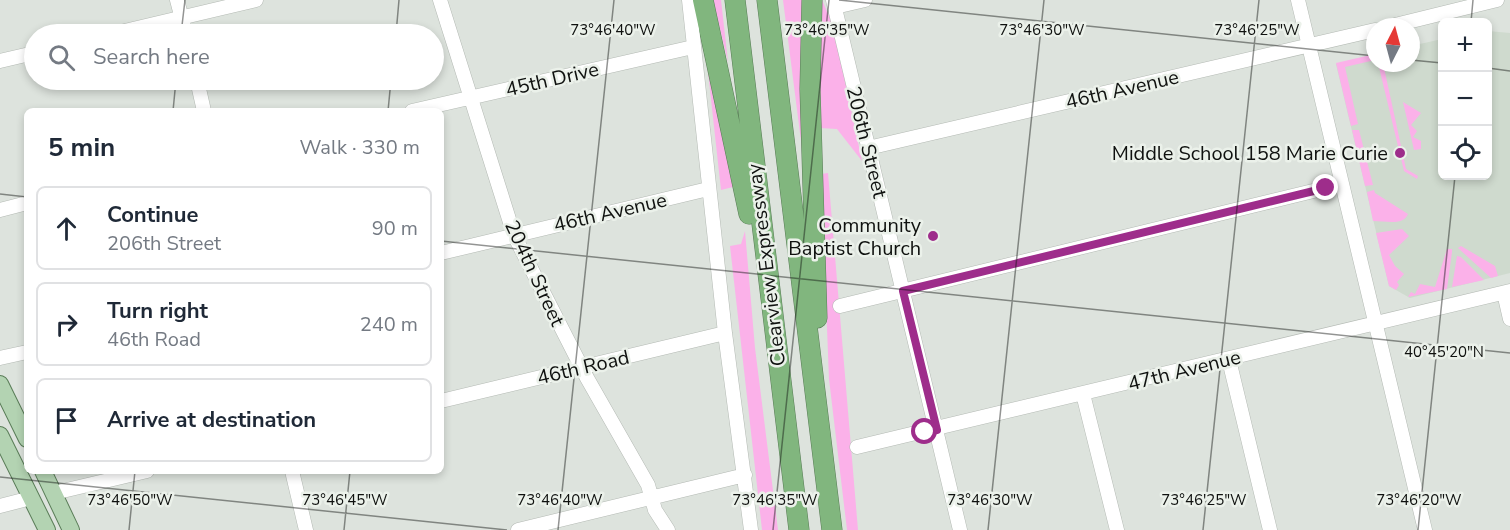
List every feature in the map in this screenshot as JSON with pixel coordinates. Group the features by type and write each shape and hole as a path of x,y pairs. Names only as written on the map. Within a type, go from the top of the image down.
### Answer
{"highway":[{"path":"703,0 774,334"},
{"name":"Clearview Expressway","path":"735,0 799,530"},
{"name":"Clearview Expressway","path":"767,0 832,530"},
{"path":"812,0 810,89 814,256 825,461"}],"main road":[{"path":"0,384 24,433"},
{"path":"0,435 46,530"},
{"path":"44,474 71,530"}],"street":[{"path":"177,0 184,24"},
{"path":"156,24 256,0"},
{"name":"204th Street","path":"440,0 514,235 581,367 648,485 655,510 668,530"},
{"path":"689,0 725,333 752,530"},
{"path":"834,4 866,0"},
{"path":"1298,0 1425,530"},
{"path":"1420,19 1497,0"},
{"name":"206th Street","path":"834,4 960,530"},
{"name":"46th Avenue","path":"868,148 1366,32"},
{"name":"45th Drive","path":"424,108 693,47"},
{"path":"0,61 24,55"},
{"path":"199,90 203,108"},
{"path":"840,306 1342,184"},
{"name":"46th Avenue","path":"444,252 708,189"},
{"path":"0,210 24,204"},
{"path":"1507,292 1510,319"},
{"name":"47th Avenue","path":"857,447 937,430 1507,292"},
{"name":"46th Road","path":"444,400 725,333"},
{"path":"0,358 24,353"},
{"path":"1229,360 1270,530"},
{"path":"1083,394 1117,530"},
{"path":"54,493 134,474"},
{"path":"293,474 306,530"},
{"path":"518,530 745,475"},
{"path":"0,506 31,498"}],"shaded area":[{"path":"713,0 721,0 728,62"},
{"path":"783,0 804,0 808,196"},
{"path":"822,0 833,25 862,161 837,129 820,128 817,3"},
{"name":"Middle School 158 Marie Curie","path":"1492,31 1510,33 1510,273 1410,298 1389,286 1336,64 1366,56 1366,72 1420,72 1420,44 1438,40 1438,180 1492,180"},
{"path":"705,45 737,186 721,190"},
{"path":"1366,56 1366,62 1345,67 1358,124 1351,126 1336,63"},
{"path":"1380,72 1385,72 1406,169 1418,176 1417,179 1404,171"},
{"path":"1403,102 1421,113 1411,125 1417,131 1413,137 1421,141 1421,149 1414,150"},
{"path":"1352,130 1359,130 1373,185 1365,186"},
{"path":"828,173 858,530 847,530 829,379 821,174"},
{"path":"1374,190 1375,193 1408,214 1406,218 1393,222 1373,221 1367,192"},
{"path":"1402,229 1409,236 1389,255 1395,266 1404,274 1397,282 1399,285 1396,290 1389,286 1376,233"},
{"path":"745,231 755,348 778,530 762,530 730,246 741,244"},
{"path":"1461,246 1495,266 1498,276 1491,278 1458,248"},
{"path":"1447,249 1452,249 1452,252 1447,289 1408,297 1411,292 1415,294 1420,284 1435,287"},
{"path":"1457,256 1461,257 1484,280 1452,287"}],"place":[{"name":"Middle School 158 Marie Curie","path":"1400,153"},
{"name":"Community Baptist Church","path":"933,236"}],"route":[{"path":"925,432 937,430 903,291 1326,188"}]}
